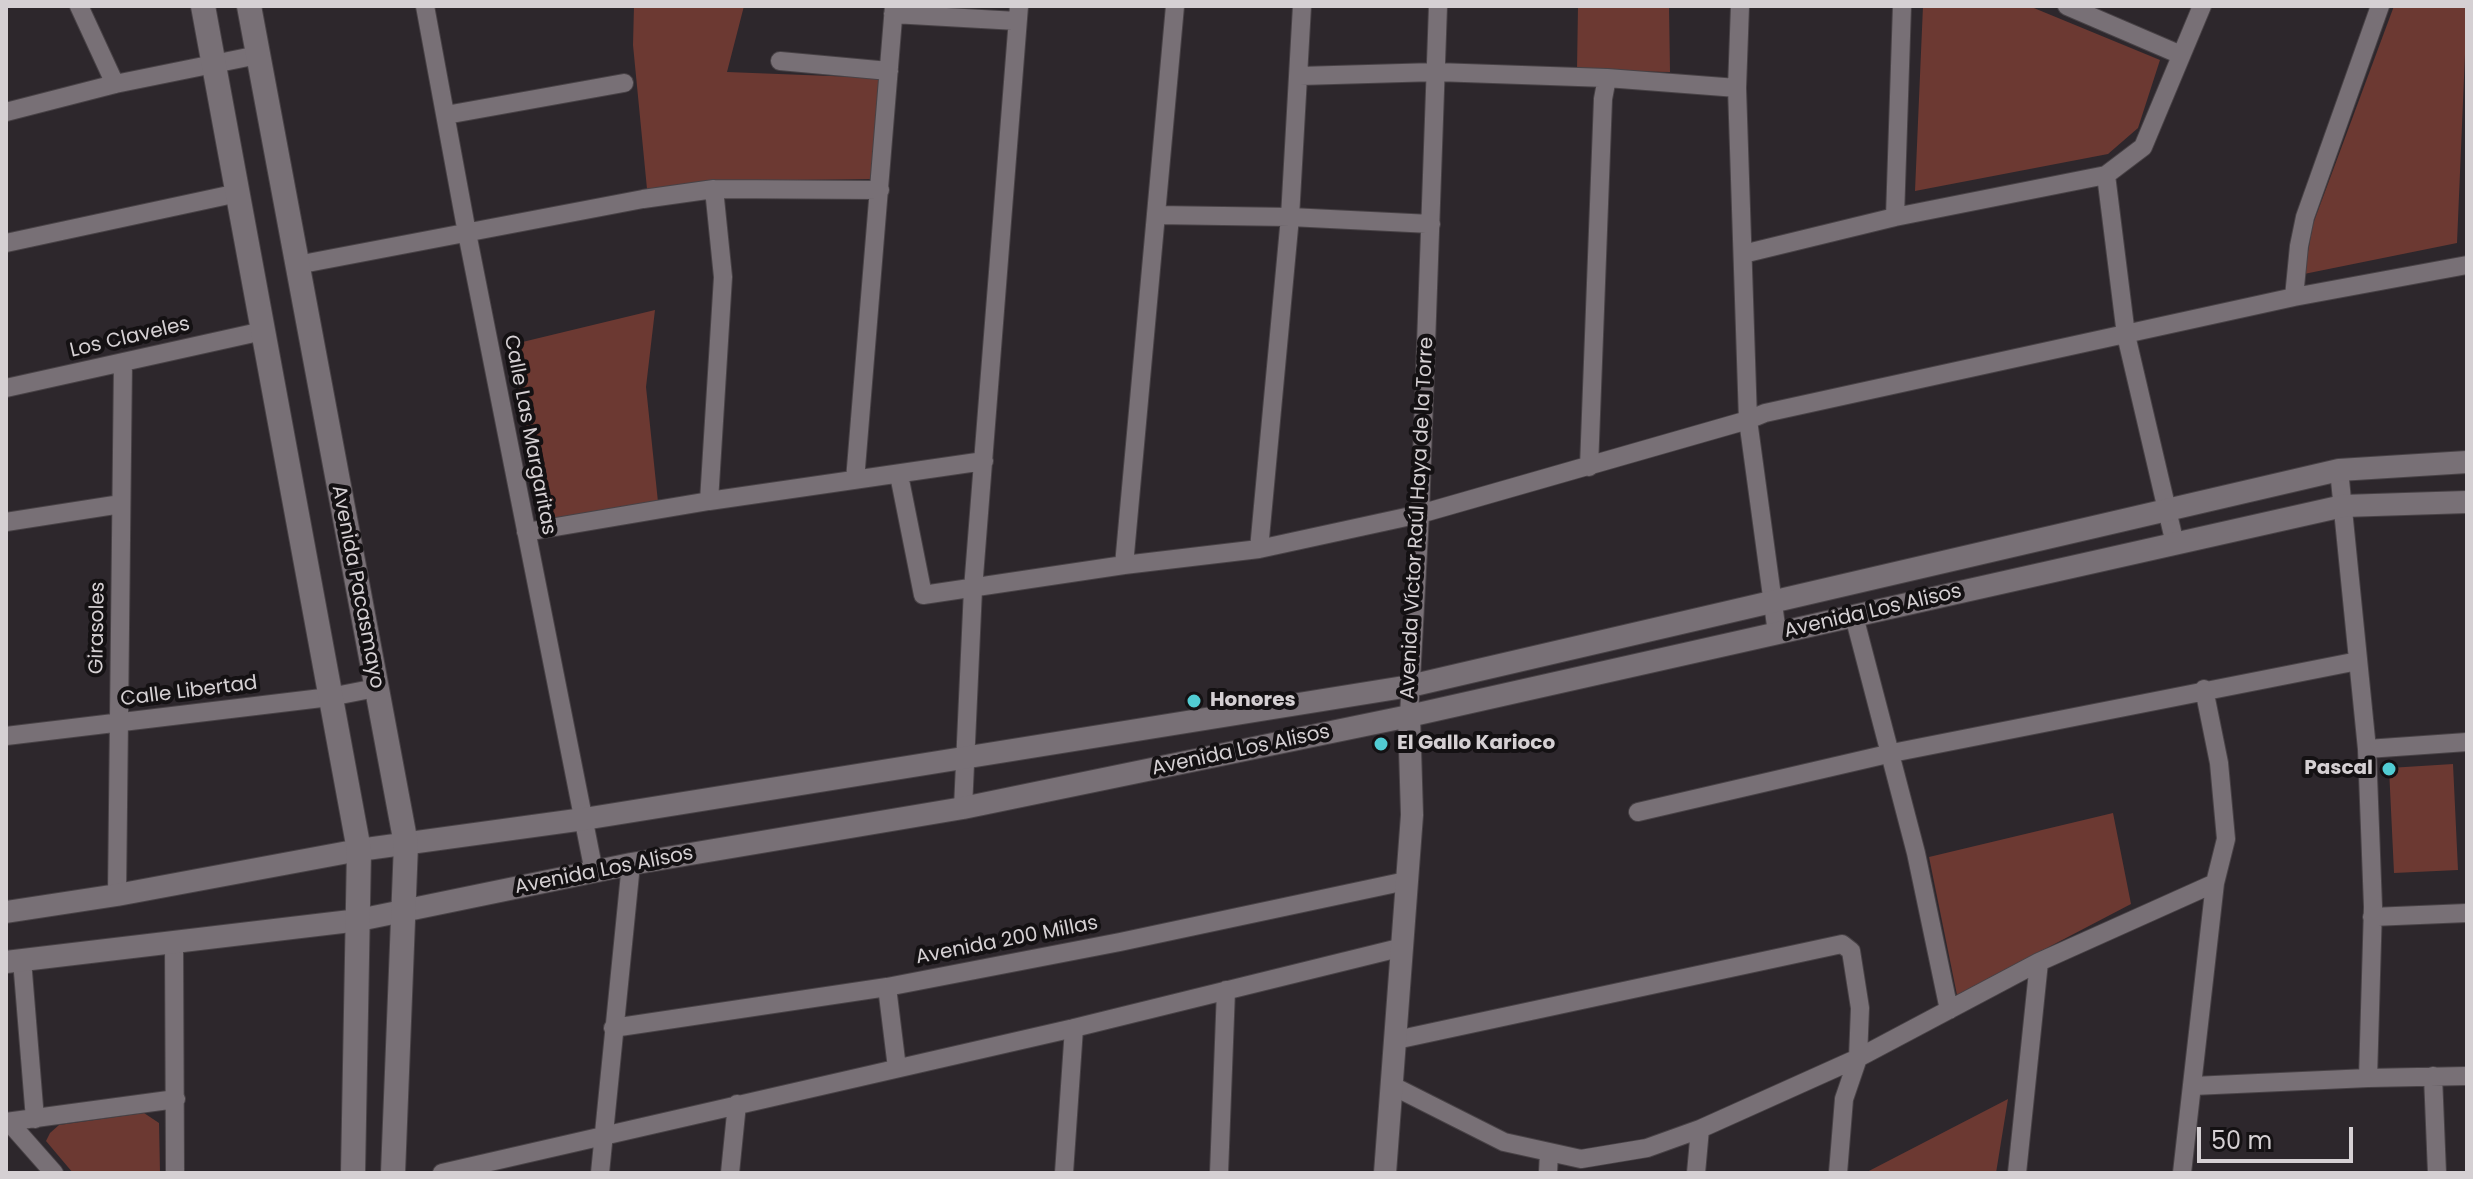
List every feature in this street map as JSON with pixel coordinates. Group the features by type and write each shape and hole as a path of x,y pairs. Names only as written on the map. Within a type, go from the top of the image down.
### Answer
{"main road":[{"path":"203,6 359,850 353,1173"},
{"name":"Avenida Pacasmayo","path":"249,6 406,844 393,1173"}],"street":[{"path":"79,6 115,84"},
{"name":"Calle Las Margaritas","path":"425,6 594,872"},
{"path":"1124,565 1175,6"},
{"path":"1259,549 1290,217 1302,6"},
{"name":"Avenida Víctor Raúl Haya de la Torre","path":"1385,1173 1412,815 1409,716 1420,514 1438,6"},
{"path":"1740,6 1737,88 1748,420 1777,633"},
{"path":"1895,217 1902,6"},
{"path":"2067,6 2181,55"},
{"path":"1743,254 1895,217 2106,175 2143,147 2202,6"},
{"path":"2294,297 2305,217 2380,6"},
{"path":"855,480 894,10 1018,14 973,589 963,808"},
{"path":"6,112 115,84 258,55"},
{"path":"780,61 889,71"},
{"path":"1300,76 1436,72 1607,78 1737,88"},
{"path":"1589,467 1603,99 1607,78"},
{"path":"446,115 624,83"},
{"path":"2106,175 2126,335 2175,544"},
{"path":"297,265 643,199 714,189 880,190"},
{"path":"709,501 723,277 714,189"},
{"path":"6,243 238,193"},
{"path":"1156,215 1431,224"},
{"path":"899,475 923,595 973,589 1124,565 1259,549 1420,514 1765,413 2294,297 2467,265"},
{"name":"Los Claveles","path":"6,388 263,331"},
{"name":"Girasoles","path":"117,895 123,362"},
{"path":"526,532 709,501 984,461"},
{"name":"Avenida Los Alisos","path":"6,912 117,895 359,850 584,819 1410,686 2339,470 2467,462"},
{"path":"2339,470 2367,749 2372,917 2368,1078"},
{"name":"Avenida Los Alisos","path":"14,961 359,920 631,864 963,808 1409,716 2343,506 2467,502"},
{"path":"6,522 121,504"},
{"path":"1854,616 1892,753 1949,1010"},
{"path":"1638,812 1892,753 2358,661"},
{"name":"Calle Libertad","path":"6,736 330,697 376,688"},
{"path":"2182,1173 2215,883 2226,839 2219,763 2204,689"},
{"path":"2367,749 2467,742"},
{"path":"600,1173 631,864"},
{"name":"Avenida 200 Millas","path":"613,1028 887,987 1120,942 1406,881"},
{"path":"1391,1085 1504,1142 1581,1159 1647,1148 1700,1129 1858,1058 2039,962 2215,883"},
{"path":"2372,917 2467,913"},
{"path":"174,941 175,1173"},
{"path":"1396,1040 1842,944 1851,951 1860,1008 1858,1058 1844,1099 1838,1173"},
{"path":"442,1173 1074,1028 1403,947"},
{"path":"14,961 35,1119"},
{"path":"2017,1173 2039,962"},
{"path":"887,987 897,1068"},
{"path":"1219,1173 1226,990"},
{"path":"1064,1173 1074,1028"},
{"path":"2433,1076 2437,1173"},
{"path":"2193,1086 2467,1076"},
{"path":"8,1122 176,1099"},
{"path":"730,1173 737,1104"},
{"path":"8,1122 54,1173"},
{"path":"1696,1173 1700,1129"},
{"path":"1548,1173 1549,1152"}],"shaded area":[{"path":"634,6 744,6 727,72 882,78 875,179 718,181 647,189 633,45"},
{"path":"1578,6 1669,6 1670,72 1577,70"},
{"path":"1923,6 2029,6 2160,60 2138,128 2108,154 1915,191"},
{"path":"2394,6 2467,7 2457,243 2304,274 2313,224"},
{"path":"655,310 646,387 658,502 545,521 510,345"},
{"path":"2453,764 2458,870 2394,873 2389,768"},
{"path":"2113,813 2131,904 1957,995 1929,857"},
{"path":"2008,1099 1996,1173 1865,1173"},
{"path":"144,1113 159,1123 160,1173 73,1173 46,1141 59,1125"}],"place":[{"name":"Honores","path":"1194,701"},
{"name":"El Gallo Karioco","path":"1381,744"},
{"name":"Pascal","path":"2389,769"}]}
